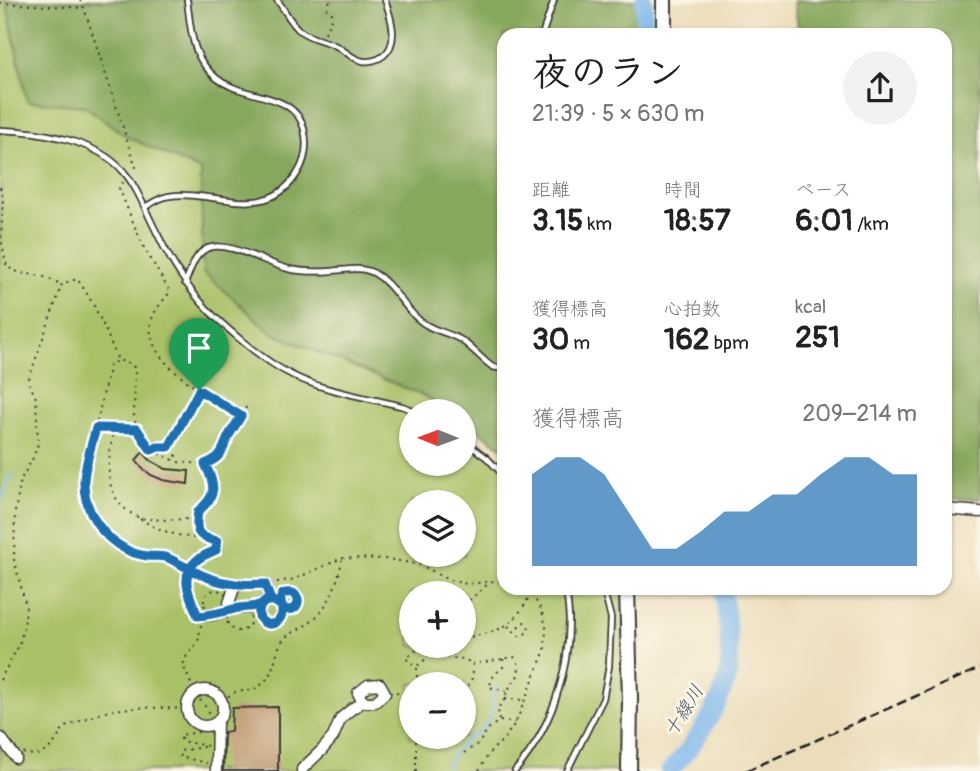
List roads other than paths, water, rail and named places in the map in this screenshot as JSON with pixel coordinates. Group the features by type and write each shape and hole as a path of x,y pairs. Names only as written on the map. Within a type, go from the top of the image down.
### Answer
{"street":[{"path":"664,0 664,28"},
{"path":"952,510 980,512"},
{"path":"198,616 219,614 232,606 255,608 270,598 265,584"},
{"path":"232,606 235,585"},
{"path":"627,595 629,771"},
{"path":"302,771 332,737 341,718 363,702 375,702 384,693 380,684 368,685 358,693 363,702"},
{"path":"216,768 217,725 223,712 222,700 207,690 195,693 188,702 187,709 191,719 201,726 217,725"},
{"path":"1,738 16,758"}],"lane":[{"path":"145,207 167,196 187,195 253,203 284,190 296,177 304,162 307,147 305,131 302,120 293,109 230,87 217,79 204,65 190,25 187,0"},
{"path":"276,0 292,24 303,33 338,46 364,62 377,60 391,48 393,38 385,0"},
{"path":"544,28 554,0"},
{"path":"0,130 24,130 85,145 105,155 122,169 135,187 156,232 186,283 214,316 251,348 293,375 322,386 399,405"},
{"path":"186,283 200,254 221,245 291,270 363,269 383,280 420,321 458,338 473,348 491,367 497,368"},
{"path":"476,450 497,469"},
{"path":"515,771 528,756 551,713 565,665 569,621 567,595"},
{"path":"567,771 603,699 610,666 611,618 605,595"}],"waterway":[{"name":"十線川","path":"644,0 645,28"},
{"path":"0,540 0,503 12,474"},
{"name":"十線川","path":"670,771 705,724 726,683 729,643 723,595"},
{"path":"446,771 456,751 472,734 480,732 490,718 498,685"}],"railway":[{"path":"746,771 980,668"}]}
